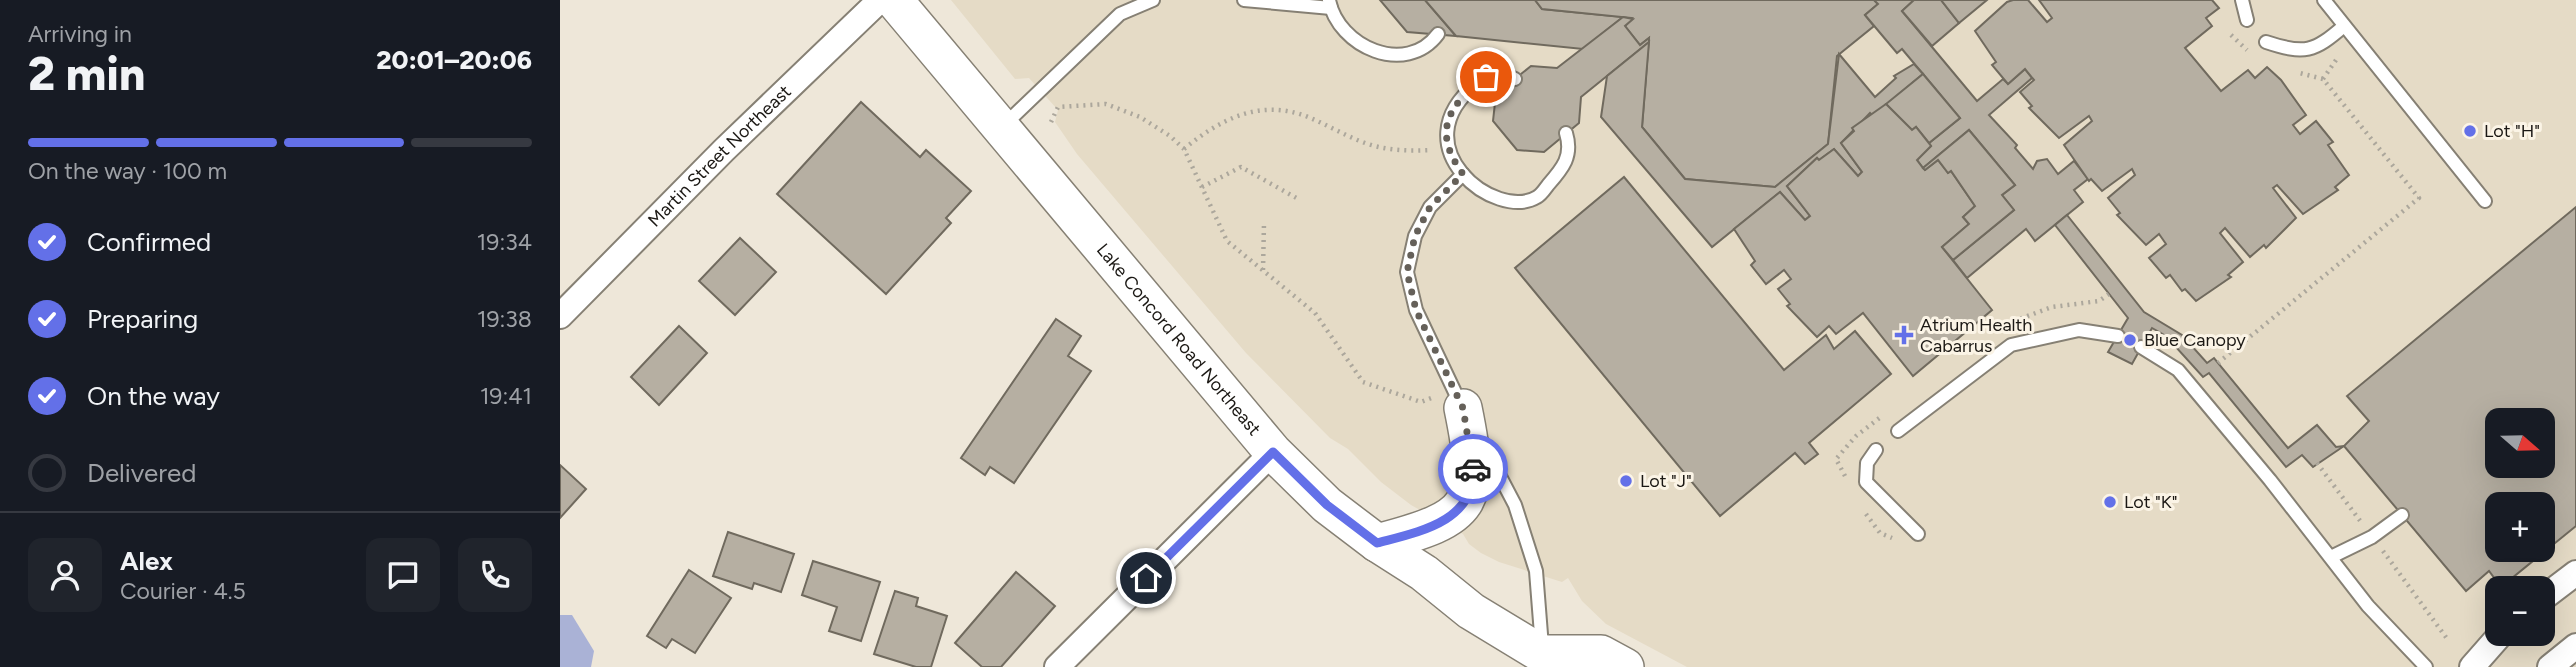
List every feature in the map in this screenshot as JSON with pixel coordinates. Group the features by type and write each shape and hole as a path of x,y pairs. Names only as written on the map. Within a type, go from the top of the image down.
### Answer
{"main road":[{"name":"Lake Concord Road Northeast","path":"894,0 1273,452 1327,505 1377,543 1423,573 1471,611 1548,663"},
{"path":"1377,543 1442,523 1466,500 1473,480 1473,455 1458,398"},
{"path":"1548,663 1601,654 1625,667"}],"street":[{"name":"Martin Street Northeast","path":"560,316 724,150 880,0"},
{"path":"1056,667 1273,452"},
{"path":"2555,589 2576,573"},
{"path":"2472,667 2490,646"},
{"path":"2550,667 2576,646"}],"lane":[{"path":"1000,129 1120,14 1153,0"},
{"path":"1244,0 1330,4 1349,37 1368,50 1392,56 1424,46 1438,34"},
{"path":"2242,0 2247,20"},
{"path":"2324,0 2485,201"},
{"path":"2266,42 2287,49 2311,51 2344,26"},
{"path":"1515,79 1502,73 1492,74 1458,101 1446,128 1447,150 1463,174 1489,195 1513,203 1537,198 1567,160 1570,148 1566,133"},
{"path":"1463,174 1430,207 1415,236 1407,272 1416,310 1458,398 1515,505 1536,571 1548,663"},
{"path":"1898,431 2011,345 2079,330 2118,336"},
{"path":"2141,347 2178,370 2368,606 2426,667"},
{"path":"1875,450 1867,463 1866,482 1918,534"},
{"path":"2331,557 2372,537 2402,515"}],"path":[{"path":"2218,363 2418,198 2323,79 2338,57"},
{"path":"1051,122 1058,107 1106,104 1140,117 1184,149 1227,241 1314,313 1363,382 1421,402 1458,398"},
{"path":"1184,149 1207,130 1233,116 1272,109 1304,116 1367,144 1399,151 1447,150"},
{"path":"1202,187 1241,167 1300,200"},
{"path":"1263,271 1264,223"}],"shaded area":[{"name":"Atrium Health Cabarrus","path":"951,0 2576,0 2576,667 1687,667 1606,624 1582,601 1568,578 1562,582 1499,562 1481,553 1469,544 1463,534 1411,505 1381,482 1348,449 1330,438 1246,353 1077,154 1055,122 1058,110 1029,78 1015,79"},
{"path":"560,615 572,615 594,651 591,667 560,667"}],"building":[{"path":"1380,0 1425,0 1456,36 1407,32"},
{"path":"1425,0 1535,0 1542,9 1623,17 1583,49 1456,36"},
{"path":"1535,0 1874,0 1878,4 1865,15 1874,26 1837,56 1828,144 1775,187 1685,179 1642,127 1649,38 1640,45 1625,26 1632,18 1542,9"},
{"path":"1874,0 1914,0 1902,11 1977,101 2003,79 2008,84 2025,69 2032,78 1989,115 2017,145 2015,148 2033,169 2037,161 2047,159 2058,174 2074,161 2088,179 2074,190 2083,202 2035,241 2026,229 1967,278 1953,260 2014,210 2002,195 2015,185 1969,130 1923,168 1917,160 1931,146 1929,143 1960,118 1902,49 1897,53 1865,15 1878,4"},
{"path":"1914,0 1941,0 1959,23 1932,46 1902,11"},
{"path":"1941,0 1987,0 1959,23"},
{"path":"2028,0 2047,22 2052,18 2039,0 2212,0 2219,8 2206,18 2212,26 2185,48 2221,91 2248,70 2255,78 2267,67 2281,80 2306,115 2293,125 2300,134 2316,121 2333,142 2328,145 2349,175 2335,187 2338,190 2303,214 2277,185 2273,188 2296,218 2266,248 2264,245 2250,257 2225,228 2220,233 2243,262 2228,275 2231,277 2196,301 2185,289 2182,291 2170,275 2166,278 2149,258 2166,244 2159,234 2146,245 2117,215 2120,213 2108,198 2135,175 2132,169 2102,191 2091,179 2089,181 2064,145 2092,121 2089,116 2059,138 2029,108 2032,106 2020,92 2034,80 2025,69 2008,84 1992,65 1996,62 1975,31 2007,2"},
{"path":"1623,17 1633,19 1625,26 1640,45 1649,38 1649,42 1581,97 1579,123 1544,152 1517,150 1493,121 1496,94 1531,66 1557,68"},
{"path":"1649,42 1642,127 1685,179 1775,187 1828,144 1839,54 1875,97 1896,78 1894,76 1914,64 1923,74 1873,116 1870,113 1841,143 1862,172 1858,176 1834,149 1819,160 1817,158 1787,186 1810,216 1805,220 1780,192 1712,247 1601,117 1607,76"},
{"path":"1923,74 1960,118 1929,143 1916,127 1912,130 1886,104"},
{"path":"861,102 920,157 926,150 971,191 946,218 951,223 886,294 777,194"},
{"path":"1886,104 1912,130 1916,127 1931,146 1917,160 1923,168 1925,170 1938,160 1948,173 1951,171 1975,206 1963,217 1969,224 1942,247 1992,310 1913,376 1863,313 1836,334 1829,326 1817,337 1787,306 1790,304 1778,289 1791,279 1784,270 1766,284 1751,265 1755,261 1734,229 1780,192 1805,220 1810,216 1787,186 1817,158 1819,160 1834,149 1858,176 1862,172 1841,143 1854,131 1852,128"},
{"path":"1969,130 2015,185 2002,195 2014,210 1953,260 1942,247 1969,224 1963,217 1975,206 1951,171 1948,173 1938,160 1925,170 1923,168"},
{"path":"1624,177 1784,370 1826,335 1834,349 1855,331 1891,374 1809,443 1818,454 1805,464 1795,453 1720,516 1515,268"},
{"path":"2576,207 2576,526 2555,543 2555,492 2485,492 2485,562 2532,562 2515,576 2493,576 2489,571 2466,591 2344,446 2369,421 2347,396"},
{"name":"Blue Canopy","path":"2067,215 2144,312 2182,335 2207,363 2214,358 2288,448 2317,425 2336,447 2344,446 2313,467 2302,455 2286,467 2209,373 2203,377 2166,336 2152,328 2132,364 2108,352 2128,318 2055,225"},
{"path":"740,238 776,272 735,315 699,281"},
{"path":"1056,319 1081,336 1068,356 1091,371 1014,483 990,467 985,475 961,458"},
{"path":"679,326 707,353 659,405 631,377"},
{"path":"560,465 586,489 560,518"},
{"path":"728,532 794,554 781,592 754,583 752,589 713,576"},
{"path":"813,561 880,582 861,641 829,631 837,607 802,595"},
{"path":"689,570 731,598 695,653 672,639 666,648 647,636"},
{"path":"1016,572 1055,606 1001,667 982,667 955,643"},
{"path":"895,591 918,598 916,606 947,616 931,667 916,667 874,654"}],"way so far":[{"path":"1473,469 1473,455 1463,408 1416,310 1407,272 1415,236 1430,207 1463,174 1447,150 1446,128 1450,112 1466,93 1486,77"}],"place":[{"name":"Lot \"H\"","path":"2470,131"},
{"name":"Atrium Health Cabarrus","path":"1904,335"},
{"name":"Blue Canopy","path":"2130,340"},
{"name":"Lot \"J\"","path":"1626,481"},
{"name":"Lot \"K\"","path":"2110,502"}],"route":[{"path":"1146,578 1273,452 1327,505 1377,543 1442,523 1466,500 1473,480 1473,469"}]}
